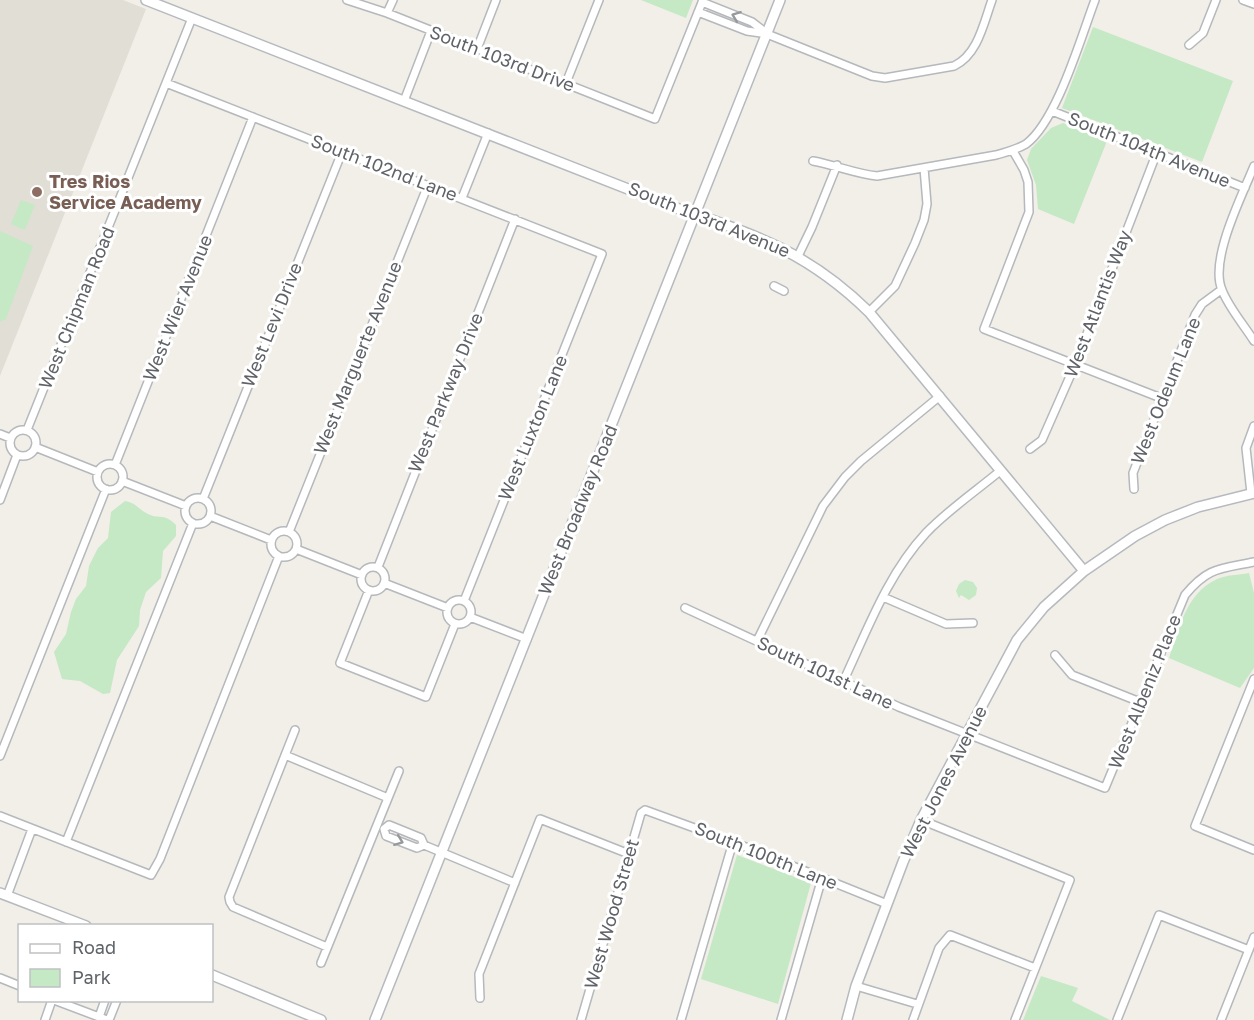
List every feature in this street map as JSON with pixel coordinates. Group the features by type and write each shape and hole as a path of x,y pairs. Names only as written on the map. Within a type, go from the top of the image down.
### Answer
{"street":[{"name":"South 103rd Avenue","path":"146,0 765,240 798,256 836,282 868,312 1084,571"},
{"name":"South 103rd Drive","path":"347,0 655,119 698,12"},
{"path":"387,14 393,0"},
{"path":"477,49 496,0"},
{"path":"566,83 599,0"},
{"name":"West Broadway Road","path":"375,1020 780,0"},
{"path":"767,34 752,22 703,1 698,12 747,31 767,34 878,78 954,66 962,62 972,52 992,0"},
{"path":"813,161 877,176 1013,151 1038,133 1052,111 1095,0"},
{"path":"1189,45 1203,33 1216,0"},
{"path":"1243,0 1254,4"},
{"name":"West Chipman Road","path":"27,430 192,18"},
{"path":"404,101 431,32"},
{"name":"South 102nd Lane","path":"166,83 602,254"},
{"name":"South 104th Avenue","path":"1052,111 1245,188"},
{"name":"West Wier Avenue","path":"115,465 253,117"},
{"path":"462,198 488,133"},
{"path":"1013,151 1028,182 1029,212 984,329 1161,398"},
{"name":"West Levi Drive","path":"203,499 342,152"},
{"name":"West Atlantis Way","path":"1030,449 1042,440 1075,365 1157,152"},
{"path":"798,256 837,165"},
{"path":"1254,166 1219,258 1218,273 1221,290 1254,341"},
{"path":"868,312 895,286 915,243 927,204 924,168"},
{"name":"West Marguerte Avenue","path":"289,532 428,185"},
{"name":"West Parkway Drive","path":"378,567 515,219"},
{"name":"West Luxton Lane","path":"464,602 602,254"},
{"path":"774,286 784,291"},
{"name":"West Odeum Lane","path":"1134,489 1133,472 1195,315 1202,304 1221,290"},
{"path":"757,641 823,506 845,477 861,461 940,396"},
{"path":"1084,571 1135,536 1165,520 1198,507 1252,493 1246,448 1254,426"},
{"path":"19,430 27,430 35,437 35,447 29,454 17,455 11,450 10,438 19,430"},
{"path":"0,434 10,438"},
{"path":"35,447 98,472"},
{"path":"0,500 17,455"},
{"path":"98,472 104,466 115,465 121,470 122,481"},
{"path":"843,682 894,576 927,533 1000,471"},
{"path":"98,472 99,482 106,489"},
{"path":"106,489 115,488 122,481"},
{"path":"122,481 186,506"},
{"path":"0,756 106,489"},
{"path":"195,498 203,499 210,507 210,516 205,522 193,524 185,514 186,506 195,498"},
{"path":"210,516 271,540"},
{"path":"66,842 193,524"},
{"path":"278,532 289,532 296,540 296,549 289,556 279,556 272,549 271,540 278,532"},
{"path":"296,549 362,575"},
{"path":"0,816 151,875 160,859 279,556"},
{"name":"West Albeniz Place","path":"1105,788 1185,595 1198,579 1212,571 1254,562"},
{"path":"378,567 385,575 384,583 376,591 369,590 363,585 362,575 367,568 378,567"},
{"name":"West Jones Avenue","path":"847,1020 856,986 886,904 921,820 1017,640 1044,607 1084,571"},
{"path":"384,583 448,608"},
{"path":"369,590 340,663 426,697 455,624"},
{"path":"883,597 946,624 973,623"},
{"path":"455,601 464,602 470,608 470,617 462,624 455,624 449,619 448,608 455,601"},
{"name":"South 101st Lane","path":"685,608 843,682 967,735 1105,788"},
{"path":"470,617 527,639"},
{"path":"1055,655 1072,675 1140,702"},
{"path":"1254,679 1195,826 1254,850"},
{"path":"295,730 229,897 233,907 327,947"},
{"path":"285,755 388,798"},
{"path":"321,963 380,827 399,771"},
{"name":"South 100th Lane","path":"645,810 733,842 886,904"},
{"name":"West Wood Street","path":"581,1020 629,854 645,810"},
{"path":"480,998 479,974 540,819 629,854"},
{"path":"921,820 1070,880 1015,1020"},
{"path":"380,827 389,825 421,838 424,845 515,883"},
{"path":"32,829 3,894 81,924"},
{"path":"681,1020 733,842"},
{"path":"781,1020 822,878"},
{"path":"1117,1020 1159,915 1249,950"},
{"path":"913,1020 939,948 950,934 1035,968"},
{"path":"1221,1020 1254,937"},
{"path":"213,975 321,1020"},
{"path":"0,978 18,985"},
{"path":"856,986 917,1004"},
{"path":"45,1020 52,1002"},
{"path":"58,1002 108,1020 116,1002"},
{"path":"99,1017 104,1002"}],"shaded area":[{"name":"Tres Rios Service Academy","path":"0,0 123,0 146,9 0,376"}],"green space":[{"path":"641,0 693,0 686,18"},
{"path":"1093,27 1233,81 1202,162 1062,108"},
{"path":"1063,123 1107,141 1074,224 1038,209 1036,185 1027,160 1031,149 1051,128"},
{"path":"21,200 35,205 25,230 11,224"},
{"path":"0,231 33,246 6,319 0,322"},
{"path":"125,501 148,514 165,517 172,521 176,525 176,536 163,551 161,578 146,592 140,610 139,626 117,660 110,693 103,694 80,681 62,679 54,652 66,634 76,599 86,586 89,566 98,548 108,538 111,512"},
{"path":"1249,573 1254,593 1254,668 1240,688 1169,658 1180,624 1198,593 1217,579"},
{"path":"965,580 973,582 977,588 976,595 969,600 961,595 959,598 956,591 959,584"},
{"path":"737,855 811,883 778,1004 701,979"},
{"path":"1041,976 1078,988 1072,1001 1110,1020 1023,1020"}],"place":[{"name":"Tres Rios Service Academy","path":"37,192"}]}
